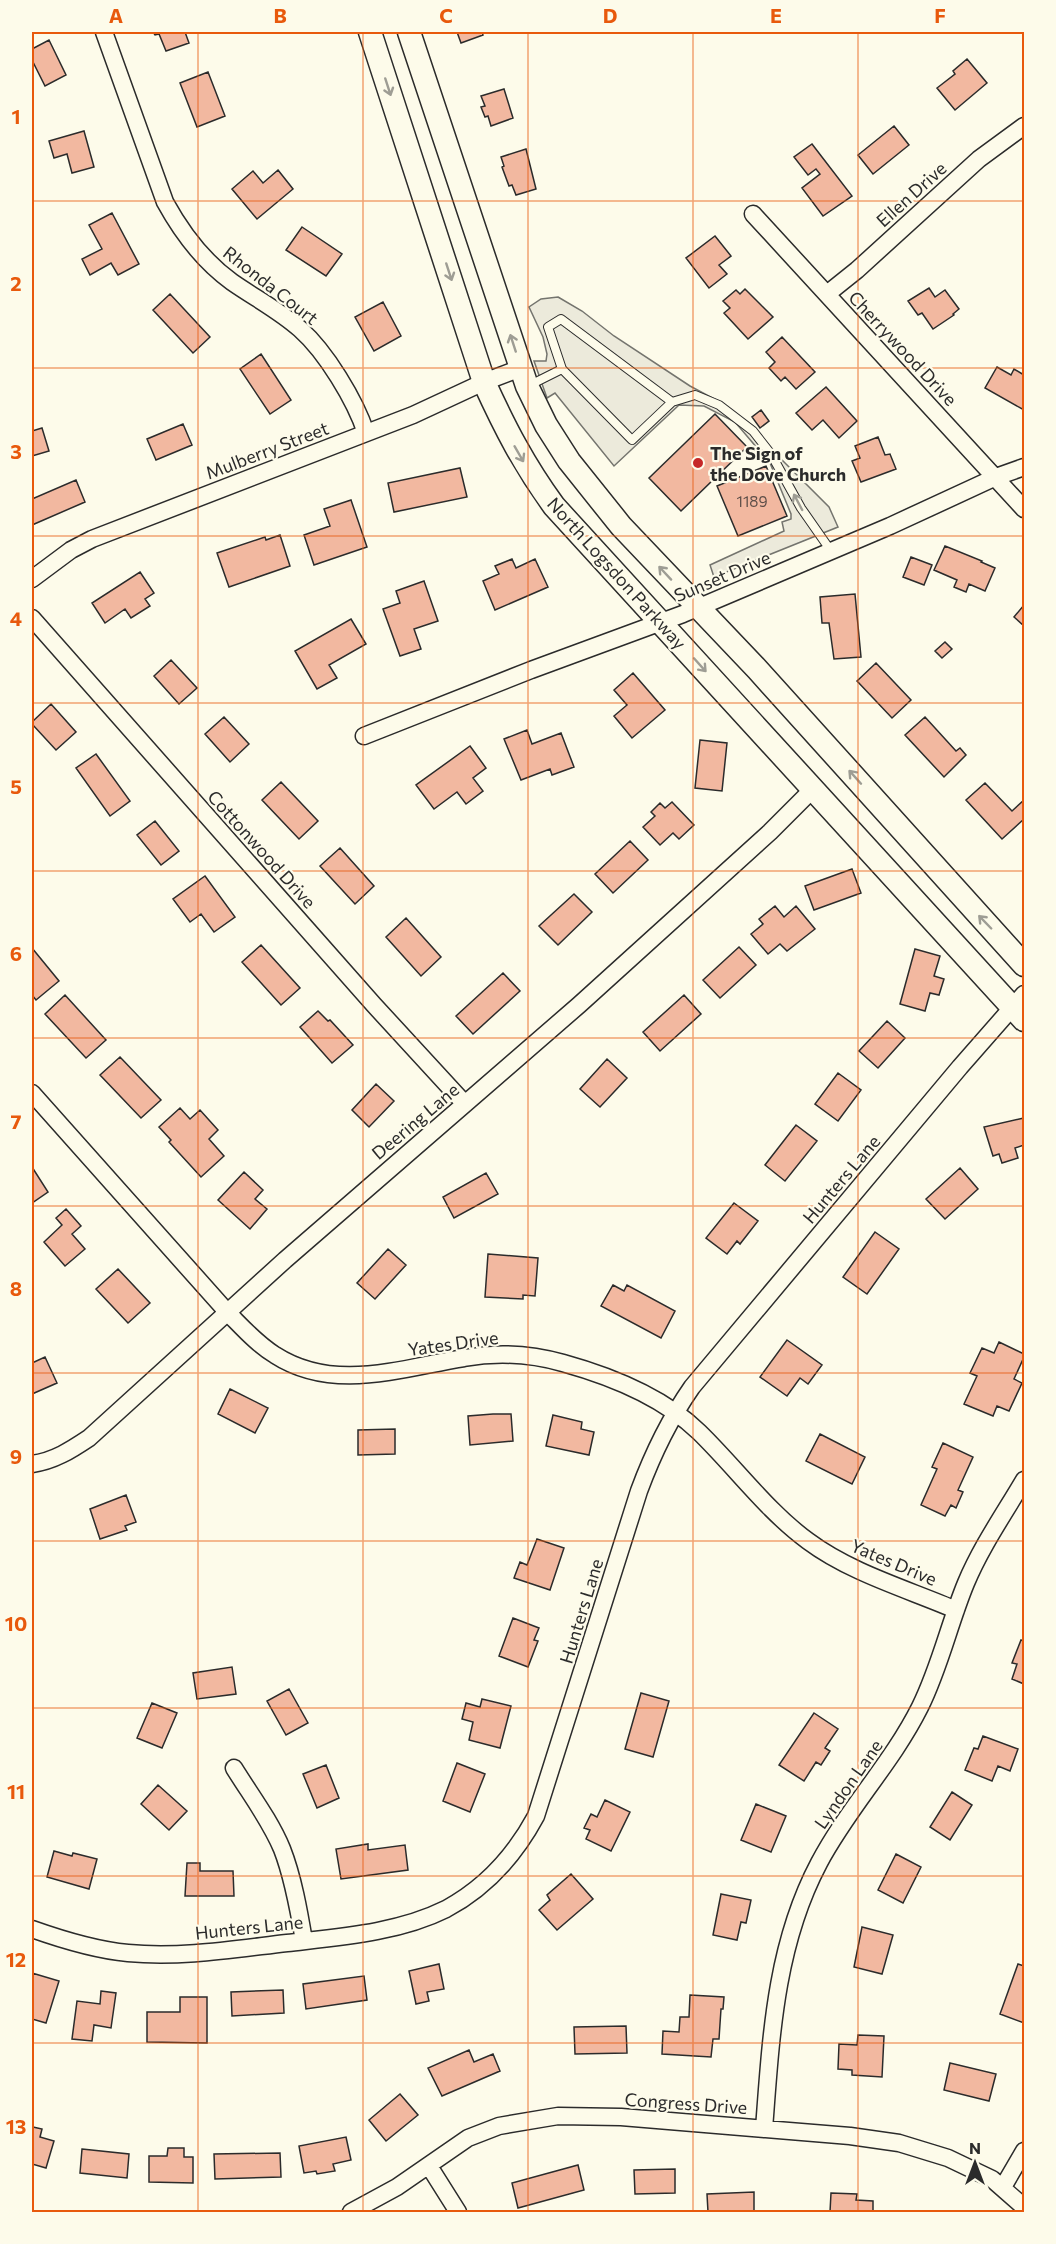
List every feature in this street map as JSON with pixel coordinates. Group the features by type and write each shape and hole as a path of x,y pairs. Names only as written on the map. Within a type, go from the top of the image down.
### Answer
{"main road":[{"name":"North Logsdon Parkway","path":"369,32 484,382 509,437 542,489 562,515 813,789 1021,1007"},
{"name":"North Logsdon Parkway","path":"409,32 524,377 546,425 568,461 621,526 765,677 1024,965"}],"street":[{"name":"Rhonda Court","path":"104,32 165,202 176,221 201,255 216,269 285,316 315,345 361,418 366,433"},
{"name":"Ellen Drive","path":"827,294 857,270 979,159 1024,126"},
{"name":"Cherrywood Drive","path":"753,214 1024,509"},
{"name":"Mulberry Street","path":"32,579 71,550 92,539 422,411 484,382 524,377"},
{"name":"Sunset Drive","path":"364,736 531,670 662,622 890,526 996,477 1024,467"},
{"name":"Cottonwood Drive","path":"32,618 374,1005 465,1104"},
{"name":"Deering Lane","path":"32,1464 68,1453 89,1438 294,1252 465,1104 761,840 813,789"},
{"name":"Hunters Lane","path":"32,1929 59,1939 130,1953 179,1954 304,1941 396,1926 422,1919 447,1908 490,1877 509,1859 524,1839 536,1816 639,1491 649,1463 674,1413 692,1387 952,1076 1021,1007"},
{"name":"Yates Drive","path":"32,1093 228,1313 259,1344 276,1356 296,1366 338,1376 360,1376 466,1358 509,1354 530,1356 573,1366 654,1400 674,1413 699,1432 789,1525 809,1542 851,1566 956,1610"},
{"name":"Lyndon Lane","path":"764,2129 773,2015 782,1965 797,1913 819,1863 846,1817 909,1729 932,1680 956,1610 977,1559 1024,1480"},
{"path":"234,1768 282,1848 304,1941"},
{"name":"Congress Drive","path":"351,2212 377,2200 468,2138 499,2126 558,2116 621,2117 899,2143 948,2158 992,2179 1024,2207"},
{"path":"1003,2187 1024,2151"},
{"path":"429,2166 458,2212"}],"lane":[{"path":"672,402 561,319 548,327 562,369 632,440 672,402 695,395 719,405 753,431 771,454 801,508 831,551"},
{"path":"524,377 562,369"}],"shaded area":[{"path":"558,297 582,311 614,336 690,386 722,403 829,507 838,527 714,577 710,565 784,531 782,522 791,519 770,463 735,422 704,406 679,405 614,466 555,393 547,398 534,361 546,361 547,354 543,337 529,307 541,299"}],"building":[{"path":"153,32 185,32 189,43 166,51 159,34 155,35"},
{"path":"457,32 482,32 483,35 461,43"},
{"path":"49,40 66,75 45,86 32,60 32,49"},
{"path":"967,59 987,83 955,110 937,88 955,74 953,71"},
{"path":"208,72 225,116 197,127 180,83"},
{"path":"504,89 513,118 491,126 488,116 485,117 481,107 485,106 481,96"},
{"path":"894,126 909,145 873,174 858,155"},
{"path":"84,131 94,167 72,173 67,154 54,158 49,141"},
{"path":"812,144 852,196 823,216 802,188 820,174 816,169 808,175 794,157"},
{"path":"526,149 536,189 516,195 512,185 509,186 501,157"},
{"path":"278,170 293,189 257,219 232,189 253,171 263,183"},
{"path":"112,213 139,264 118,275 111,263 90,275 82,259 102,249 89,225"},
{"path":"302,227 342,254 326,276 286,250"},
{"path":"715,236 731,256 719,265 727,274 709,288 686,258"},
{"path":"929,288 935,297 945,290 959,309 933,329 922,313 918,315 908,301"},
{"path":"745,289 773,317 748,339 724,313 730,308 723,301 736,290 740,294"},
{"path":"170,294 210,337 193,353 153,310"},
{"path":"383,302 401,336 374,351 355,317"},
{"path":"782,337 815,372 796,389 785,377 781,381 769,368 775,362 766,352"},
{"path":"261,354 291,400 270,414 240,369"},
{"path":"997,367 1011,375 1014,369 1024,375 1024,410 985,388"},
{"path":"826,387 857,421 839,438 823,420 812,430 796,413"},
{"path":"761,410 769,421 760,428 752,417"},
{"name":"The Sign of the Dove Church","path":"715,414 747,447 681,511 649,478"},
{"path":"183,424 192,445 156,460 147,439"},
{"path":"42,428 49,451 32,456 32,431"},
{"path":"878,437 885,455 890,454 896,469 861,482 852,461 860,458 855,446"},
{"name":"The Sign of the Dove Church","path":"766,466 787,516 738,536 717,486"},
{"path":"460,468 467,497 394,512 388,483"},
{"path":"76,480 85,502 32,525 32,499"},
{"path":"351,500 367,547 314,565 304,535 330,526 324,509"},
{"path":"280,535 290,566 229,587 217,553 265,537 266,540"},
{"path":"945,546 995,568 985,591 969,584 966,592 954,587 957,580 934,570"},
{"path":"911,557 932,565 924,585 903,577"},
{"path":"512,559 516,568 535,559 548,587 495,610 483,581 499,574 495,566"},
{"path":"140,572 154,593 145,599 150,606 131,618 125,609 105,623 92,603"},
{"path":"424,581 438,621 414,629 421,649 400,656 383,609 400,603 396,591"},
{"path":"855,594 861,657 834,659 829,623 822,623 820,597"},
{"path":"1024,605 1024,626 1014,617"},
{"path":"351,619 366,644 329,665 337,678 317,689 295,651"},
{"path":"945,642 952,649 942,658 935,651"},
{"path":"171,660 197,688 179,704 154,676"},
{"path":"876,663 911,700 892,718 857,681"},
{"path":"633,673 665,710 632,738 614,716 627,705 614,690"},
{"path":"51,704 76,732 56,750 32,724"},
{"path":"224,717 249,744 230,762 205,734"},
{"path":"925,717 956,751 960,748 966,755 944,777 905,735"},
{"path":"527,730 532,744 561,733 574,767 552,775 550,769 521,780 504,739"},
{"path":"700,740 727,743 722,791 695,788"},
{"path":"470,746 486,768 473,778 483,791 466,804 457,792 434,809 416,785"},
{"path":"96,754 130,801 110,816 76,768"},
{"path":"281,782 318,821 299,839 262,800"},
{"path":"985,783 1012,811 1024,800 1024,819 1002,839 966,800"},
{"path":"672,802 694,825 679,839 673,833 660,845 643,827 655,816 651,812 660,803 665,808"},
{"path":"155,821 179,851 161,865 137,835"},
{"path":"630,841 648,860 613,893 595,874"},
{"path":"340,848 374,886 355,904 320,866"},
{"path":"852,869 861,893 814,910 805,886"},
{"path":"205,876 235,917 214,932 201,914 190,922 173,899"},
{"path":"574,894 592,912 558,945 539,926"},
{"path":"775,906 784,917 796,906 815,929 787,951 780,944 768,954 751,934 763,924 759,919"},
{"path":"406,918 441,957 421,976 386,937"},
{"path":"261,945 300,988 281,1005 242,962"},
{"path":"739,947 756,965 720,998 703,980"},
{"path":"32,948 59,981 36,1000 32,995"},
{"path":"915,949 940,956 934,976 944,979 939,995 930,993 925,1011 900,1004"},
{"path":"503,973 520,991 473,1034 456,1016"},
{"path":"65,995 106,1040 86,1058 45,1014"},
{"path":"684,995 701,1014 660,1051 643,1032"},
{"path":"318,1011 328,1021 330,1020 353,1045 332,1063 300,1027"},
{"path":"887,1021 905,1038 878,1068 859,1051"},
{"path":"120,1057 161,1100 141,1118 100,1075"},
{"path":"607,1059 627,1078 600,1107 580,1089"},
{"path":"838,1073 861,1090 838,1121 815,1104"},
{"path":"376,1084 394,1101 369,1127 352,1110"},
{"path":"180,1108 190,1119 200,1110 218,1130 209,1139 224,1156 201,1177 169,1142 171,1140 159,1127"},
{"path":"1024,1118 1024,1145 1015,1148 1018,1158 1002,1163 999,1154 993,1156 984,1127"},
{"path":"796,1125 817,1141 785,1181 765,1165"},
{"path":"32,1167 48,1192 32,1203"},
{"path":"960,1168 978,1189 945,1219 926,1199"},
{"path":"244,1172 263,1190 255,1199 267,1209 250,1229 218,1200"},
{"path":"486,1173 498,1194 454,1218 443,1197"},
{"path":"734,1203 758,1221 740,1244 737,1241 727,1254 706,1238"},
{"path":"66,1209 81,1226 72,1234 85,1249 65,1266 44,1242 62,1225 56,1218"},
{"path":"875,1232 899,1249 867,1294 843,1277"},
{"path":"388,1249 406,1265 375,1299 357,1283"},
{"path":"488,1254 538,1258 535,1296 523,1295 523,1299 485,1297"},
{"path":"118,1269 150,1303 128,1323 96,1289"},
{"path":"613,1285 624,1291 627,1285 675,1311 661,1338 601,1306"},
{"path":"787,1340 822,1365 808,1384 800,1378 787,1396 760,1377"},
{"path":"999,1342 1024,1354 1014,1379 1022,1383 1009,1411 997,1406 993,1416 964,1404 977,1376 970,1373 982,1348 994,1353"},
{"path":"45,1357 57,1383 32,1394 32,1363"},
{"path":"230,1389 268,1408 255,1433 218,1414"},
{"path":"511,1414 513,1441 470,1445 468,1416"},
{"path":"553,1415 582,1422 581,1429 594,1432 589,1455 546,1446"},
{"path":"395,1429 395,1454 358,1455 358,1430"},
{"path":"820,1434 865,1457 852,1484 806,1461"},
{"path":"943,1443 973,1457 958,1490 963,1492 956,1508 951,1505 945,1516 921,1505 937,1469 932,1467"},
{"path":"126,1495 136,1522 125,1526 127,1530 100,1539 90,1509"},
{"path":"537,1539 564,1548 550,1590 514,1578 520,1562 527,1565"},
{"path":"513,1618 539,1628 534,1640 538,1641 528,1667 499,1656"},
{"path":"1021,1640 1024,1641 1024,1684 1012,1679 1017,1664 1012,1663"},
{"path":"232,1667 236,1694 197,1699 193,1673"},
{"path":"289,1689 308,1723 286,1735 267,1701"},
{"path":"641,1693 669,1701 653,1757 625,1749"},
{"path":"482,1699 511,1706 500,1748 469,1740 473,1722 462,1719 466,1703 480,1707"},
{"path":"152,1703 177,1713 162,1748 137,1738"},
{"path":"814,1713 838,1729 825,1748 830,1751 821,1765 816,1762 804,1781 779,1765"},
{"path":"983,1736 1018,1749 1010,1771 998,1766 992,1781 965,1770 974,1748 978,1749"},
{"path":"457,1763 485,1774 470,1812 443,1801"},
{"path":"326,1765 339,1798 317,1808 303,1774"},
{"path":"158,1785 187,1811 169,1830 141,1804"},
{"path":"952,1792 972,1805 950,1840 930,1827"},
{"path":"605,1800 630,1812 611,1851 586,1839 590,1830 584,1828 591,1814 597,1817"},
{"path":"756,1804 786,1816 771,1852 741,1840"},
{"path":"368,1844 368,1850 405,1845 408,1870 341,1879 336,1849"},
{"path":"54,1851 97,1859 89,1889 47,1877"},
{"path":"896,1854 921,1867 903,1903 878,1890"},
{"path":"187,1863 200,1863 200,1871 233,1871 234,1896 185,1896"},
{"path":"571,1874 593,1899 557,1930 539,1910 550,1900 547,1895"},
{"path":"721,1894 751,1900 746,1923 741,1922 737,1940 713,1935"},
{"path":"862,1927 893,1935 882,1974 854,1967"},
{"path":"439,1964 444,1989 427,1992 429,2001 416,2004 409,1971"},
{"path":"1018,1964 1024,1966 1024,2023 1000,2014"},
{"path":"32,1973 59,1981 46,2023 32,2019"},
{"path":"364,1976 367,2000 306,2009 303,1984"},
{"path":"283,1990 284,2013 232,2016 231,1992"},
{"path":"101,1991 116,1993 111,2028 94,2025 92,2041 72,2039 77,2001 100,2004"},
{"path":"690,1995 724,1997 719,2039 713,2039 711,2057 662,2054 663,2031 679,2032 680,2017 689,2017"},
{"path":"180,1997 207,1997 207,2043 147,2042 147,2012 180,2012"},
{"path":"626,2026 627,2053 575,2054 574,2027"},
{"path":"858,2035 884,2036 882,2077 852,2075 852,2070 838,2069 839,2044 857,2045"},
{"path":"469,2050 474,2062 493,2054 500,2071 442,2096 428,2068"},
{"path":"950,2063 996,2074 989,2101 944,2090"},
{"path":"400,2094 418,2115 386,2141 369,2120"},
{"path":"33,2127 42,2129 40,2137 54,2141 46,2168 32,2164"},
{"path":"346,2137 351,2160 333,2164 335,2171 317,2174 316,2171 304,2173 299,2146"},
{"path":"168,2148 184,2148 184,2157 193,2157 193,2183 149,2182 149,2156 167,2156"},
{"path":"82,2149 129,2154 127,2178 80,2173"},
{"path":"280,2153 281,2177 215,2179 214,2154"},
{"path":"578,2165 584,2190 518,2208 512,2183"},
{"path":"675,2169 675,2193 635,2194 634,2170"},
{"path":"754,2192 754,2212 708,2212 707,2194"},
{"path":"831,2193 857,2194 856,2200 873,2201 873,2212 830,2212"}],"place":[{"name":"The Sign of the Dove Church","path":"698,463"}]}
